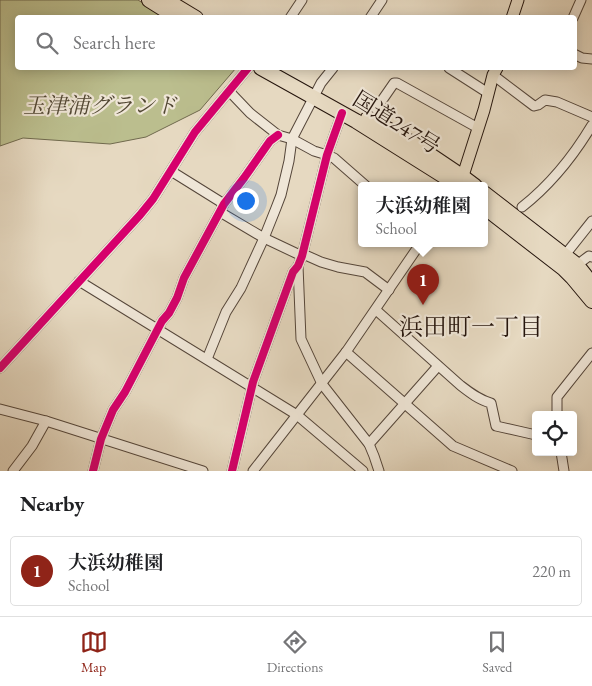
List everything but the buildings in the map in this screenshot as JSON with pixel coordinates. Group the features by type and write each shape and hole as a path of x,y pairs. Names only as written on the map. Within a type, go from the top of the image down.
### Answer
{"highway":[{"path":"150,0 173,15"},
{"path":"166,0 191,15"},
{"name":"国道247号","path":"266,70 316,92 414,144 459,182"},
{"name":"国道247号","path":"284,70 342,113 453,182"},
{"path":"488,196 577,265 592,284"},
{"path":"488,210 564,269 592,301"}],"main road":[{"path":"513,15 518,0"},
{"path":"460,182 495,71"}],"street":[{"path":"292,15 302,0"},
{"path":"374,15 382,0"},
{"path":"574,15 581,0"},
{"path":"577,56 592,59"},
{"path":"0,368 3,358 79,281 140,215 153,199 195,132 246,70"},
{"path":"207,359 226,312 241,288 264,238 281,195 292,139 316,92 332,70"},
{"path":"452,70 488,93"},
{"path":"495,71 534,106 544,100 557,102 592,117"},
{"path":"376,109 394,84 397,83 478,128"},
{"path":"229,90 250,113 278,135 292,139 314,152 334,158 361,182"},
{"path":"232,471 252,388 274,324 302,255 327,155 342,113"},
{"path":"522,207 536,196 562,167 592,126"},
{"path":"93,471 101,439 113,410 126,392 157,329 169,313 184,278 222,208 270,141 278,135"},
{"path":"171,171 264,238 321,262 365,272 389,290"},
{"path":"565,256 592,221"},
{"path":"253,471 346,352 418,247"},
{"path":"577,265 589,256 592,257"},
{"path":"298,266 301,338 322,384 369,444 379,471"},
{"path":"79,281 298,415 363,471"},
{"path":"376,310 471,393 491,403 496,426 532,434"},
{"path":"346,352 456,448 512,471"},
{"path":"558,411 557,397 592,353"},
{"path":"369,444 438,366"},
{"path":"0,409 46,421 203,471"},
{"path":"13,471 32,446 46,421"},
{"path":"562,456 564,471"}],"green space":[{"name":"玉津浦グランド","path":"0,0 138,0 162,15 15,15 15,70 234,70 200,110 146,137 110,144 23,138 0,146"}],"cycle path":[{"path":"0,368 140,215 153,199 195,132 246,70"},
{"path":"232,471 253,382 293,272 302,256 327,155 342,113"},
{"path":"93,471 101,439 113,410 125,392 162,321 169,313 184,278 224,204 270,141 278,135"}],"place":[{"name":"大浜幼稚園","path":"423,305"}],"district":[{"name":"浜田町一丁目","path":"471,327"}]}
